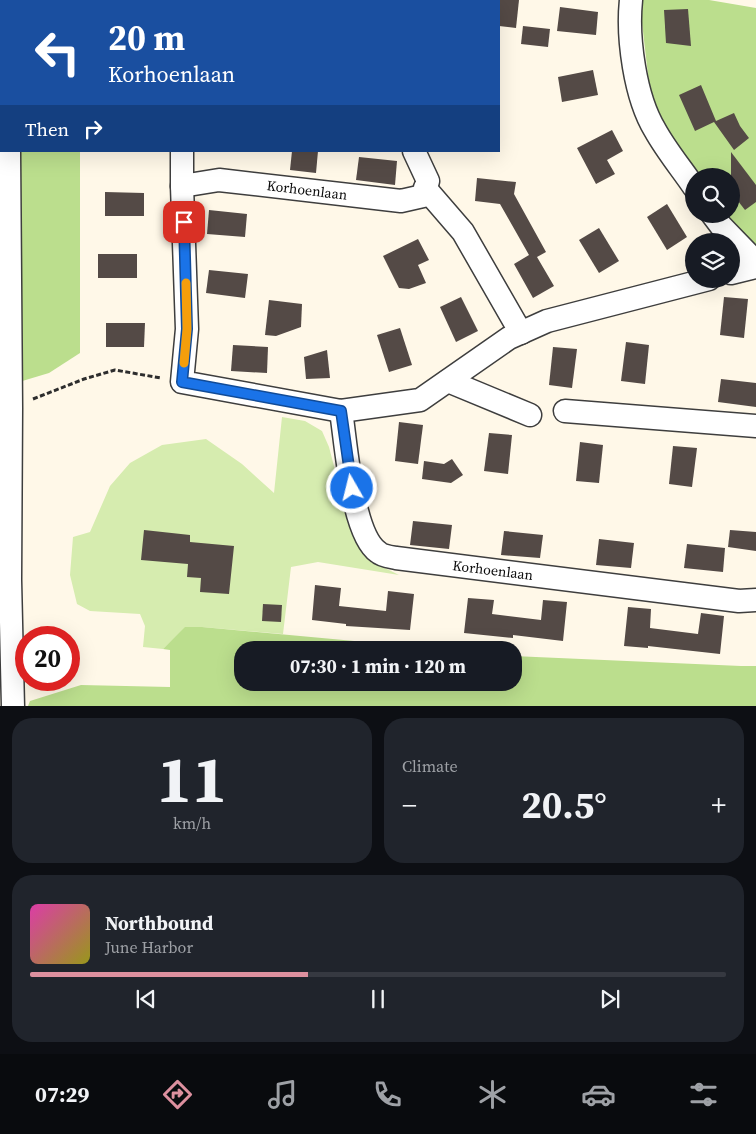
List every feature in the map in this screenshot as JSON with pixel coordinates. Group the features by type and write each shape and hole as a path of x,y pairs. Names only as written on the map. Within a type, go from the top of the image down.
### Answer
{"street":[{"path":"631,0 629,22 638,89 654,129 685,174"},
{"path":"9,152 10,580 13,706"},
{"path":"182,152 187,329 182,382 341,411 420,400 509,338 547,321 685,285"},
{"path":"414,152 428,181 425,188 463,232 521,333"},
{"name":"Korhoenlaan","path":"182,186 219,180 401,201 423,196 425,188"},
{"path":"719,223 756,262"},
{"path":"740,270 756,266"},
{"path":"448,381 530,415"},
{"name":"Korhoenlaan","path":"341,411 355,507 366,540 378,553 396,558 709,598 739,601 756,600"},
{"path":"565,411 756,426"}],"path":[{"path":"11,408 84,379 115,370 182,382"}],"green space":[{"path":"642,0 709,0 756,8 756,248 730,223 740,223 740,168 688,168 672,144 650,92 641,14"},
{"path":"20,152 80,152 80,353 49,373 19,382"},
{"path":"282,417 305,421 322,431 329,447 341,493 362,547 381,566 399,575 318,562 291,567 283,634 186,627 163,649 143,647 145,626 140,614 90,611 77,604 70,575 73,537 90,532 110,486 130,463 162,445 206,439 242,464 274,493"},
{"path":"185,627 354,641 234,641 234,691 522,691 522,656 756,666 756,706 28,706 30,701 62,691 80,691 81,685 170,687 170,650 163,649"}],"building":[{"path":"500,0 519,0 516,28 500,26"},
{"path":"560,7 598,12 596,35 557,31"},
{"path":"688,9 691,46 666,43 664,10"},
{"path":"523,26 550,29 548,47 521,44"},
{"path":"593,70 598,95 562,102 558,77"},
{"path":"701,85 716,121 734,113 740,126 749,138 734,150 714,122 695,131 679,95"},
{"path":"612,130 623,151 607,160 615,174 596,184 577,148"},
{"path":"292,152 318,152 316,173 290,170"},
{"path":"731,152 756,185 756,202 745,210 740,204 740,168 731,168"},
{"path":"359,157 397,161 395,185 356,180"},
{"path":"477,178 516,182 514,194 546,252 537,257 554,286 533,298 514,264 529,255 500,204 475,201"},
{"path":"105,192 144,193 144,216 105,216"},
{"path":"667,204 685,234 685,238 667,250 647,217"},
{"path":"209,210 247,214 245,237 207,234"},
{"path":"599,228 619,261 599,273 579,240"},
{"path":"418,239 429,260 418,265 426,283 409,289 399,288 383,256"},
{"path":"98,254 137,254 137,278 98,278"},
{"path":"209,270 248,274 245,298 206,293"},
{"path":"461,297 478,331 456,342 440,307"},
{"path":"724,297 748,299 744,338 720,335"},
{"path":"269,300 302,304 301,327 276,336 265,335"},
{"path":"106,323 145,323 144,347 106,347"},
{"path":"400,328 412,365 389,372 377,335"},
{"path":"626,342 649,345 645,384 621,381"},
{"path":"233,345 268,347 267,373 231,371"},
{"path":"553,347 577,349 572,388 549,385"},
{"path":"327,350 330,378 306,379 304,357"},
{"path":"721,379 756,383 756,407 718,402"},
{"path":"399,422 423,425 418,464 395,461"},
{"path":"489,433 512,435 508,474 484,471"},
{"path":"580,442 603,445 599,483 576,481"},
{"path":"673,446 697,448 692,487 669,484"},
{"path":"452,459 463,475 451,483 422,479 424,461 444,464"},
{"path":"413,521 452,525 449,549 410,545"},
{"path":"144,530 190,535 190,542 234,546 229,594 200,592 201,578 187,577 188,564 141,560"},
{"path":"730,530 756,532 756,551 728,547"},
{"path":"504,531 543,535 540,558 501,555"},
{"path":"599,539 634,543 631,568 596,565"},
{"path":"687,544 725,548 723,572 684,568"},
{"path":"315,585 341,588 339,606 386,611 388,591 414,594 410,630 346,626 346,624 312,620"},
{"path":"468,598 494,600 492,614 541,620 543,600 567,602 563,641 513,635 513,638 464,633"},
{"path":"263,604 282,605 281,622 262,621"},
{"path":"628,607 651,609 650,628 698,634 701,613 724,616 720,654 648,646 648,648 624,646"}],"slow traffic":[{"path":"184,363 187,329 186,283"}],"route":[{"path":"184,222 187,329 182,382 341,411 352,488"}]}
